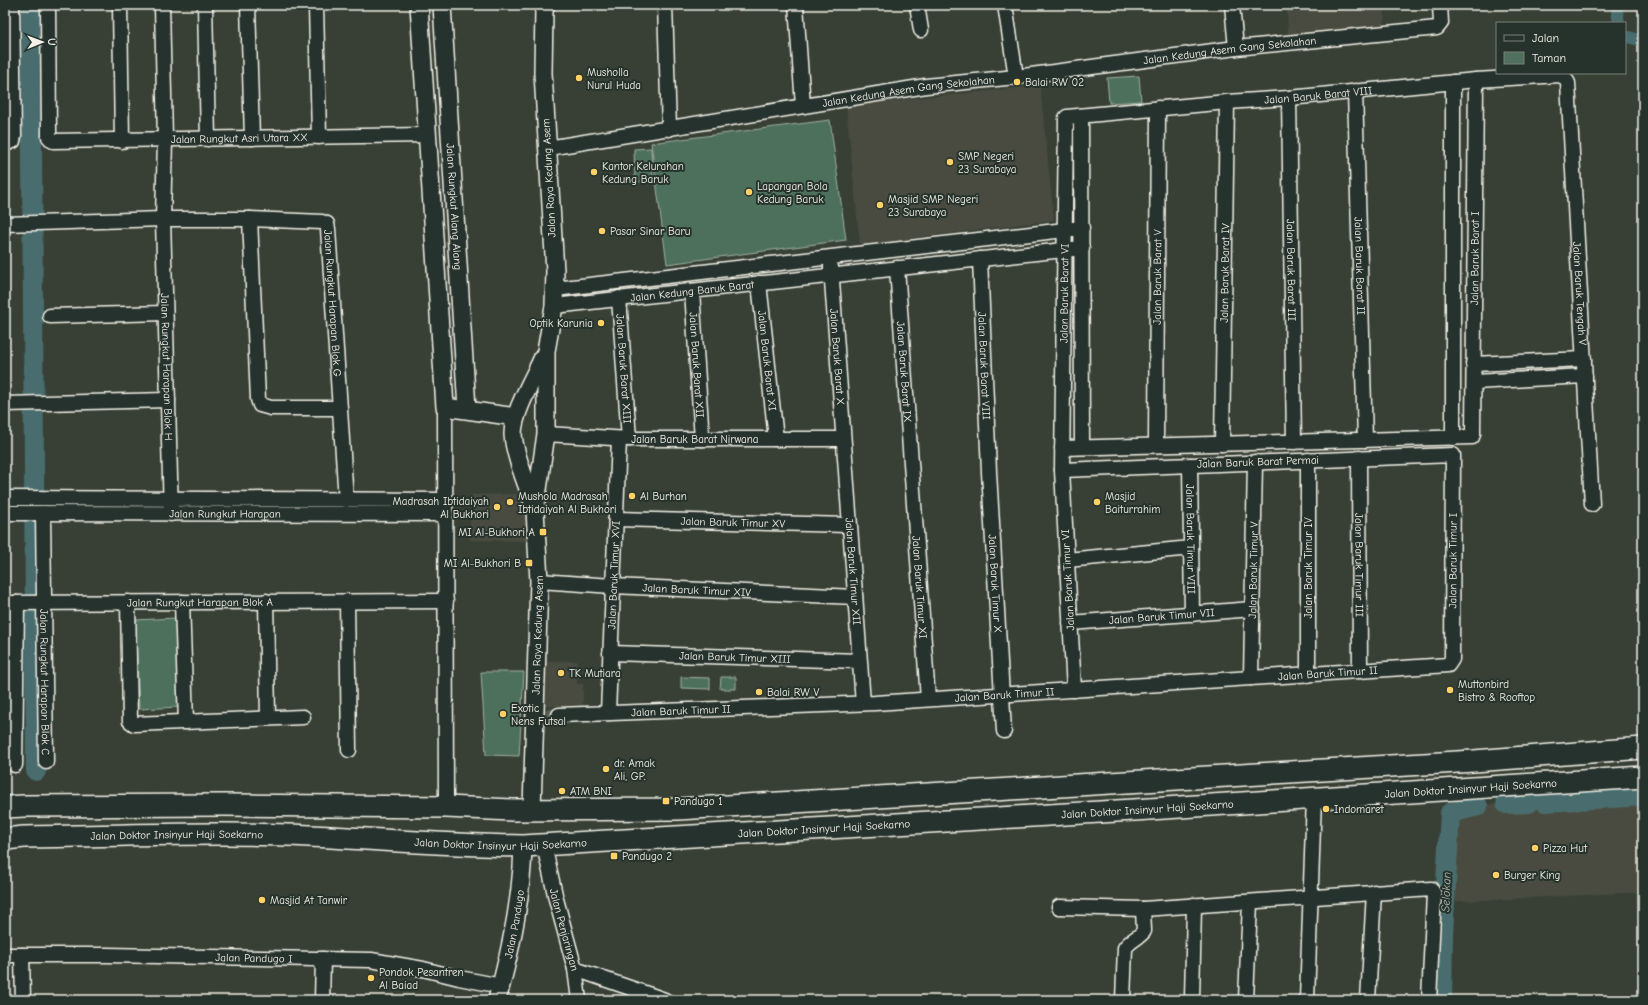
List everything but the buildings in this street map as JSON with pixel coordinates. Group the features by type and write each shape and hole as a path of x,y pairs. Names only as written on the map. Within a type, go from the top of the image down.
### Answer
{"main road":[{"path":"5,807 221,805 532,809 678,809 1433,764 1643,748"},
{"path":"1473,787 1468,784 1464,774 1465,768 1474,761"},
{"path":"1433,764 1437,768 1440,779 1435,790"},
{"name":"Jalan Doktor Insinyur Haji Soekarno","path":"5,839 24,837 224,834 288,835 523,846 659,839 821,827 1126,810 1643,777"},
{"path":"861,798 856,805 854,813 857,820 863,825"},
{"path":"819,801 825,804 829,810 829,817 826,823 821,827"},
{"path":"175,805 184,811 186,817 184,829 178,834"},
{"path":"221,805 215,813 214,826 224,834"}],"street":[{"path":"9,142 9,65 12,5"},
{"name":"Jalan Rungkut Asri Utara XX","path":"48,5 49,132 53,141 426,136"},
{"path":"120,5 122,141"},
{"name":"Jalan Rungkut Harapan Blok H","path":"162,5 165,140 163,219 171,514"},
{"path":"205,5 208,139"},
{"path":"248,5 252,138"},
{"path":"316,5 318,137"},
{"name":"Jalan Rungkut Alang Alang","path":"419,5 426,136 445,407"},
{"name":"Jalan Rungkut Alang Alang","path":"442,5 466,409"},
{"name":"Jalan Raya Kedung Asem","path":"532,809 547,716 535,510 546,434 546,351 554,297 548,148 543,73 544,9 546,5"},
{"path":"665,5 669,129"},
{"path":"796,5 804,106"},
{"path":"917,5 921,30"},
{"path":"1005,5 1016,77"},
{"path":"1232,5 1236,48"},
{"name":"Jalan Kedung Asem Gang Sekolahan","path":"548,148 926,86 1016,77 1236,48 1438,28 1441,23 1440,5"},
{"name":"Jalan Baruk Barat VIII","path":"1066,118 1158,108 1289,98 1476,80 1560,75 1566,78 1568,84"},
{"name":"Jalan Baruk Barat I","path":"1472,437 1474,434 1473,364 1476,80"},
{"name":"Jalan Baruk Barat I","path":"1453,438 1454,82"},
{"name":"Jalan Baruk Tengah V","path":"1568,84 1592,504"},
{"name":"Jalan Baruk Barat II","path":"1355,91 1366,440"},
{"name":"Jalan Baruk Barat III","path":"1289,98 1294,442"},
{"name":"Jalan Baruk Barat IV","path":"1222,444 1227,102"},
{"name":"Jalan Baruk Barat V","path":"1156,445 1158,108"},
{"name":"Jalan Baruk Barat VI","path":"1081,116 1082,447"},
{"name":"Jalan Baruk Barat VI","path":"1062,470 1066,118"},
{"name":"Jalan Rungkut Harapan Blok G","path":"5,224 163,219 250,219 322,222 327,224 346,500"},
{"path":"250,219 258,399 260,406 271,408 340,408"},
{"name":"Jalan Kedung Baruk Barat","path":"554,297 830,257 1082,228"},
{"name":"Jalan Kedung Baruk Barat","path":"554,297 619,298 1082,248"},
{"path":"830,257 831,275"},
{"name":"Jalan Baruk Barat VIII","path":"980,259 989,472"},
{"name":"Jalan Baruk Barat IX","path":"897,268 912,476"},
{"name":"Jalan Baruk Barat X","path":"831,275 843,439"},
{"name":"Jalan Baruk Barat XI","path":"759,283 776,439"},
{"name":"Jalan Baruk Barat XII","path":"692,290 702,439"},
{"name":"Jalan Baruk Barat XIII","path":"619,298 624,439"},
{"path":"50,316 165,313"},
{"name":"Jalan Raya Kedung Asem","path":"535,510 515,447 513,433 516,417 546,351"},
{"path":"1473,364 1584,359"},
{"path":"1474,382 1585,376"},
{"path":"5,404 168,400"},
{"path":"446,807 445,407 516,417"},
{"name":"Jalan Baruk Barat Nirwana","path":"546,434 624,439 843,439"},
{"name":"Jalan Baruk Barat Permai","path":"1062,448 1472,437"},
{"name":"Jalan Baruk Timur XVI","path":"608,713 616,519 624,439"},
{"name":"Jalan Baruk Timur XII","path":"843,439 862,703"},
{"name":"Jalan Baruk Barat Permai","path":"1062,470 1453,455"},
{"name":"Jalan Baruk Timur I","path":"1448,665 1452,659 1453,455"},
{"name":"Jalan Baruk Timur III","path":"1359,458 1360,671"},
{"name":"Jalan Baruk Timur IV","path":"1308,460 1308,675"},
{"name":"Jalan Baruk Timur V","path":"1251,678 1255,462"},
{"name":"Jalan Baruk Timur VIII","path":"1190,465 1192,614"},
{"name":"Jalan Baruk Timur VI","path":"1062,470 1074,690"},
{"name":"Jalan Baruk Timur X","path":"989,472 1002,695"},
{"name":"Jalan Baruk Timur XI","path":"912,476 928,699"},
{"name":"Jalan Rungkut Harapan","path":"5,498 346,500 446,507"},
{"name":"Jalan Rungkut Harapan","path":"5,513 171,514 446,507"},
{"path":"15,765 26,603 36,513"},
{"name":"Jalan Baruk Timur XV","path":"616,519 849,526"},
{"path":"1067,560 1191,548"},
{"name":"Jalan Baruk Timur XIV","path":"539,581 613,586 855,597"},
{"path":"346,601 349,750"},
{"name":"Jalan Rungkut Harapan Blok A","path":"26,603 446,601"},
{"path":"128,602 130,721 134,724 304,717"},
{"path":"182,602 186,722"},
{"path":"266,602 268,718"},
{"name":"Jalan Rungkut Harapan Blok C","path":"26,603 46,762"},
{"name":"Jalan Baruk Timur VII","path":"1070,623 1253,609"},
{"name":"Jalan Baruk Timur XIII","path":"610,653 859,661"},
{"name":"Jalan Baruk Timur II","path":"547,716 862,703 1448,665"},
{"path":"1002,695 1004,731"},
{"path":"1306,1000 1314,797"},
{"name":"Jalan Penjaringan","path":"544,845 556,899 575,969 665,1000"},
{"name":"Jalan Pandugo","path":"499,993 510,954 522,879 523,846"},
{"path":"1059,907 1143,909 1432,889 1434,894 1429,1000"},
{"path":"1368,1000 1374,892"},
{"path":"1246,1000 1250,902"},
{"path":"1192,1000 1194,905"},
{"path":"1123,1000 1125,948 1144,931 1143,909"},
{"name":"Jalan Pandugo I","path":"5,955 116,955 371,960 423,969 459,978 499,993"},
{"path":"22,955 23,1000"},
{"path":"322,1000 323,959"},
{"path":"575,969 579,1000"}],"shaded area":[{"path":"1287,5 1385,5 1384,30 1288,40"},
{"name":"SMP Negeri 23 Surabaya","path":"1040,86 1054,220 860,245 846,105"},
{"name":"Madrasah Ibtidaiyah Al Bukhori","path":"520,494 529,520 529,541 470,540 470,495"},
{"name":"TK Mutiara","path":"545,661 577,661 577,684 583,684 583,706 544,706"},
{"path":"1643,795 1643,892 1444,902 1447,807"}],"green space":[{"path":"1139,76 1141,101 1109,103 1107,78"},
{"name":"Lapangan Bola Kedung Baruk","path":"830,120 846,240 667,264 651,143"},
{"path":"651,148 653,181 635,182 634,149"},
{"path":"176,618 181,707 139,709 135,620"},
{"name":"Exotic Nens Futsal","path":"481,672 524,672 519,756 486,755"},
{"path":"681,677 710,678 710,689 681,688"},
{"path":"721,677 736,677 736,689 720,689"}],"waterway":[{"path":"31,5 36,771"},
{"name":"Selokan","path":"1618,5 1617,11 1619,22"},
{"name":"Selokan","path":"1626,36 1643,41"},
{"name":"Selokan","path":"1545,802 1643,796"},
{"name":"Selokan","path":"1506,804 1529,803"},
{"name":"Selokan","path":"1442,1000 1443,935 1450,813 1478,806"}],"tunnel":[{"path":"546,716 559,715"}],"place":[{"name":"Musholla Nurul Huda","path":"579,78"},
{"name":"Balai RW 02","path":"1017,82"},
{"name":"SMP Negeri 23 Surabaya","path":"950,162"},
{"name":"Kantor Kelurahan Kedung Baruk","path":"594,172"},
{"name":"Lapangan Bola Kedung Baruk","path":"749,192"},
{"name":"Masjid SMP Negeri 23 Surabaya","path":"880,205"},
{"name":"Pasar Sinar Baru","path":"602,231"},
{"name":"Optik Karunia","path":"601,323"},
{"name":"Al Burhan","path":"632,496"},
{"name":"Mushola Madrasah Ibtidaiyah Al Bukhori","path":"510,502"},
{"name":"Masjid Baiturrahim","path":"1097,502"},
{"name":"Madrasah Ibtidaiyah Al Bukhori","path":"497,507"},
{"name":"MI Al-Bukhori A","path":"543,532"},
{"name":"MI Al-Bukhori B","path":"529,563"},
{"name":"TK Mutiara","path":"561,673"},
{"name":"Muttonbird Bistro & Rooftop","path":"1450,690"},
{"name":"Balai RW V","path":"759,692"},
{"name":"Exotic Nens Futsal","path":"503,714"},
{"name":"dr. Amak Ali, GP.","path":"606,769"},
{"name":"ATM BNI","path":"562,791"},
{"name":"Pandugo 1","path":"666,801"},
{"name":"Indomaret","path":"1326,809"},
{"name":"Pizza Hut","path":"1535,848"},
{"name":"Pandugo 2","path":"614,856"},
{"name":"Burger King","path":"1496,875"},
{"name":"Masjid At Tanwir","path":"262,900"},
{"name":"Pondok Pesantren Al Baiad","path":"371,978"}]}
